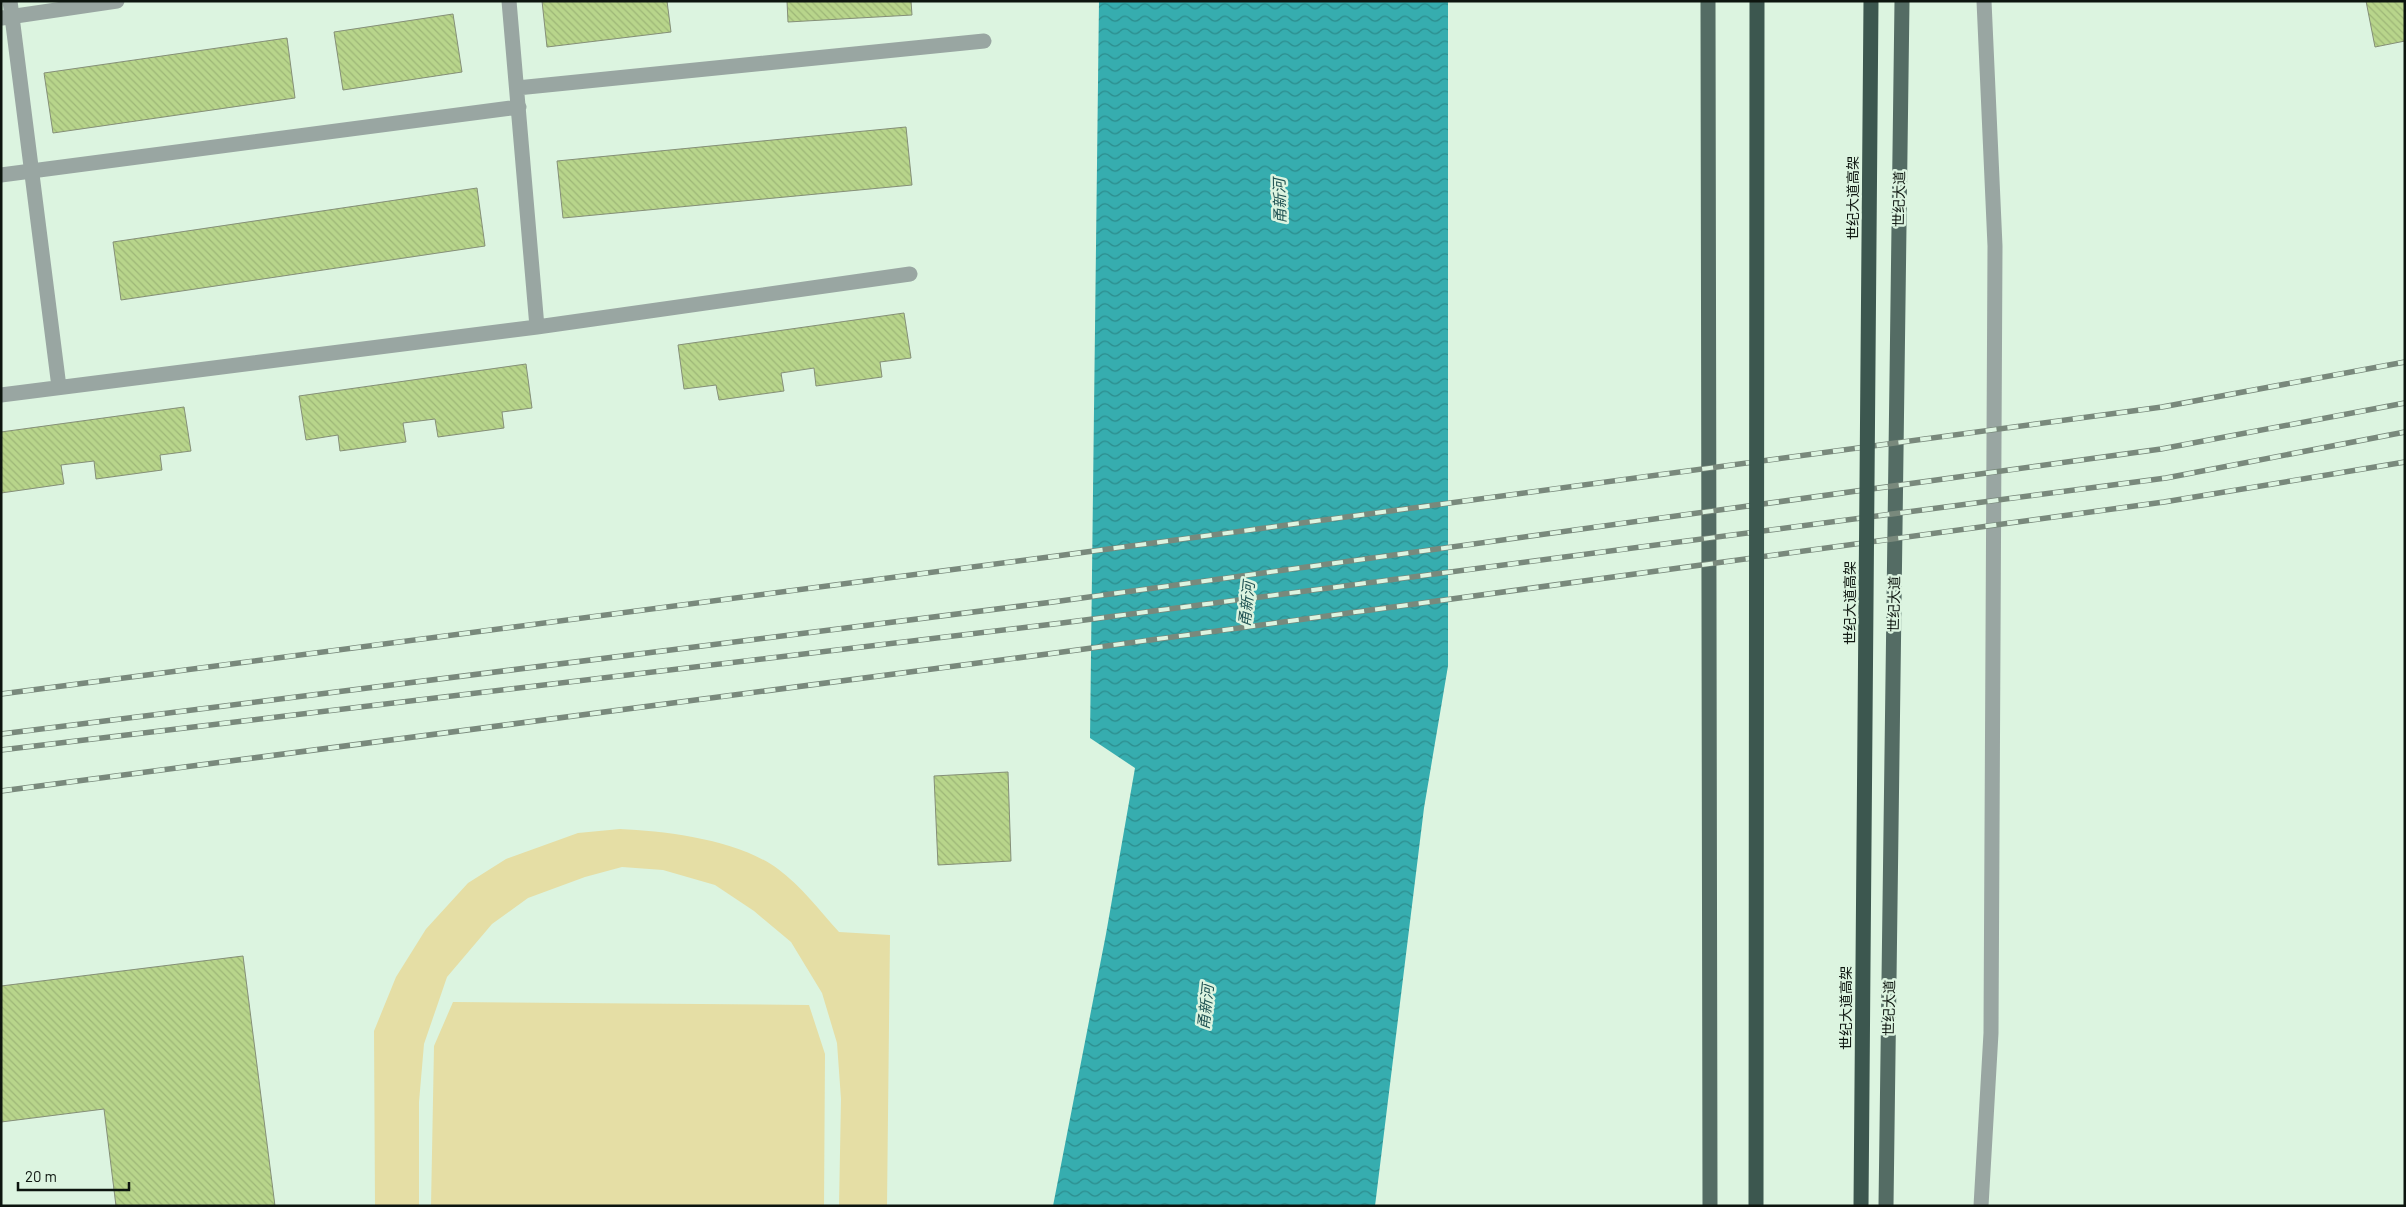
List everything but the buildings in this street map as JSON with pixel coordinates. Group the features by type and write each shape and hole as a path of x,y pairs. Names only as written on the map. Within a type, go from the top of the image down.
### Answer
{"highway":[{"path":"1756,1206 1757,1"},
{"name":"世纪大道高架","path":"1861,1206 1871,1"}],"main road":[{"path":"1708,1 1710,1206"},
{"name":"世纪大道","path":"1886,1206 1902,1"}],"street":[{"path":"10,1 6,18 32,171 59,387"},
{"path":"6,18 117,1"},
{"path":"509,1 538,327"},
{"path":"1981,1206 1990,1033 1995,256 1984,1"},
{"path":"517,88 984,41"},
{"path":"1,175 519,107"},
{"path":"1,395 538,327 910,274"}],"shaded area":[{"path":"620,829 680,835 723,844 743,851 762,859 795,883 839,932 890,935 887,1206 839,1206 841,1099 837,1043 822,993 791,942 754,911 715,885 663,870 622,867 585,877 528,898 492,924 447,977 424,1044 419,1102 419,1206 375,1206 374,1031 396,977 426,929 468,883 506,859 578,833"},
{"path":"453,1002 809,1005 825,1054 824,1206 431,1206 434,1046"}],"water":[{"name":"甬新河","path":"1099,1 1448,1 1448,666 1424,808 1375,1206 1053,1206 1106,934 1135,768 1090,738"}],"railway":[{"path":"1,694 1049,557 2162,407 2405,362"},
{"path":"1,734 1053,602 2161,449 2405,403"},
{"path":"1,750 1062,623 2166,478 2405,432"},
{"path":"1,791 1055,653 2164,502 2405,462"}]}
